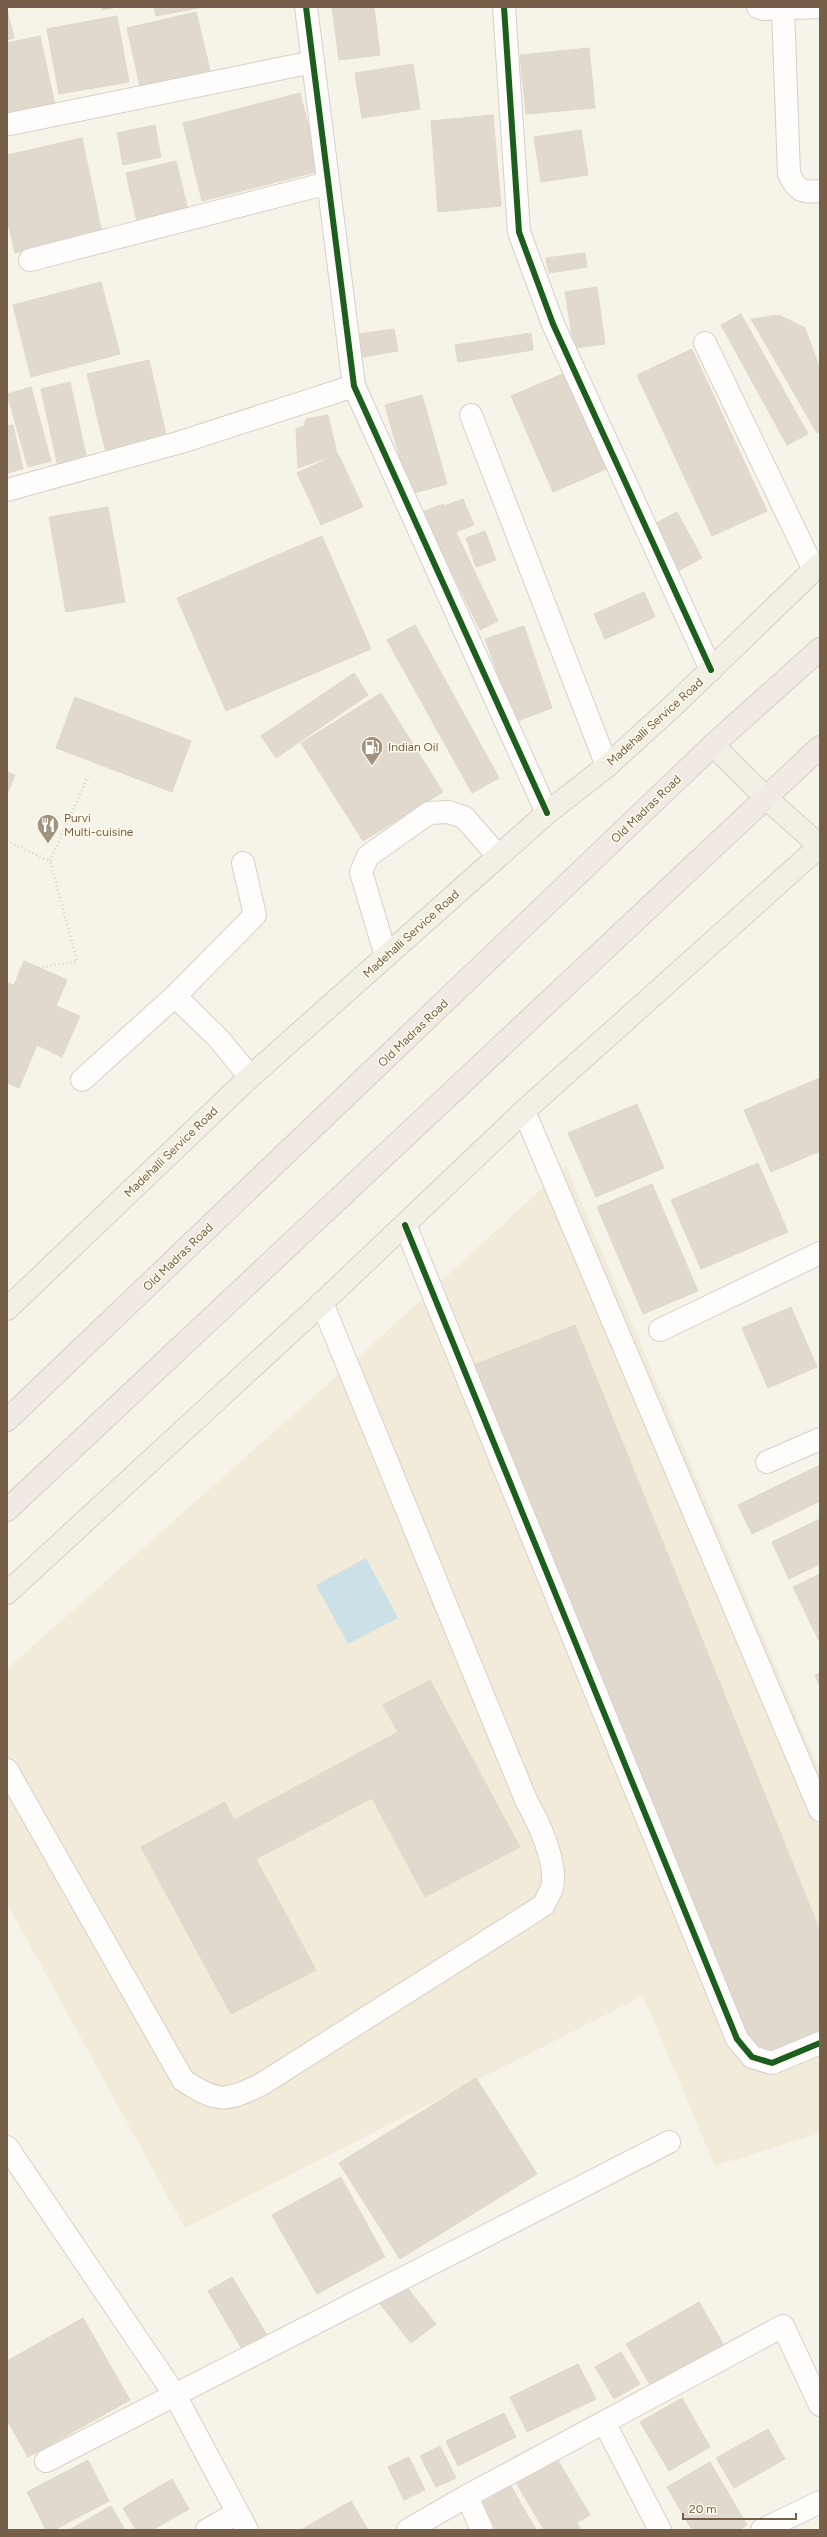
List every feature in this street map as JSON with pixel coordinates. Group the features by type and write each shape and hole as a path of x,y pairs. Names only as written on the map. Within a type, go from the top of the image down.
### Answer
{"highway":[{"name":"Old Madras Road","path":"7,1420 712,744 820,649"},
{"path":"7,1510 820,747"}],"main road":[{"name":"Madehalli Service Road","path":"7,1310 250,1076 547,813 607,766 711,670 817,567"},
{"path":"7,1593 322,1303 524,1111 820,846 766,798 712,744"}],"street":[{"path":"306,7 354,386 547,813"},
{"path":"504,7 519,232 553,324 711,670"},
{"path":"758,7 764,9 820,7"},
{"path":"783,8 789,174 795,187 807,193 820,191"},
{"path":"10,124 313,62"},
{"path":"30,260 328,183"},
{"path":"705,344 817,567"},
{"path":"7,490 181,442 354,386"},
{"path":"471,415 607,766"},
{"path":"386,956 361,872 368,856 429,813 448,812 464,817 498,856"},
{"path":"82,1080 175,996 255,915 243,863"},
{"path":"175,996 219,1039 250,1076"},
{"path":"524,1111 820,1810"},
{"path":"405,1225 737,2039 752,2057 772,2063 820,2043"},
{"path":"660,1330 820,1253"},
{"path":"7,1770 183,2080 204,2095 223,2099 243,2093 262,2084 544,1905 552,1887 551,1866 538,1822 526,1800 322,1303"},
{"path":"767,1462 820,1439"},
{"path":"46,2461 669,2142"},
{"path":"7,2147 175,2395 242,2522 207,2530"},
{"path":"408,2530 467,2496 783,2326 820,2405"},
{"path":"604,2422 660,2530"},
{"path":"467,2496 482,2530"},
{"path":"762,2530 820,2502"}],"path":[{"path":"27,970 77,961 50,861 88,776"},
{"path":"7,841 50,861"}],"shaded area":[{"path":"566,1166 820,1772 820,2133 715,2166 643,1996 185,2228 7,1903 7,1669 385,1333"}],"water":[{"path":"366,1558 398,1618 348,1644 316,1585"}],"building":[{"path":"102,7 117,7 102,10"},
{"path":"154,7 203,7 156,16"},
{"path":"332,7 374,7 380,55 339,60"},
{"path":"7,9 14,38 7,40"},
{"path":"196,12 211,74 141,91 127,28"},
{"path":"117,16 129,82 59,94 47,29"},
{"path":"40,36 55,105 8,115 7,43"},
{"path":"589,48 595,108 526,114 520,55"},
{"path":"413,64 420,109 362,118 355,73"},
{"path":"300,93 320,171 202,201 183,123"},
{"path":"493,115 501,206 438,212 431,121"},
{"path":"155,125 161,157 123,165 117,133"},
{"path":"581,130 588,175 541,182 534,137"},
{"path":"82,138 102,233 15,253 7,218 7,155"},
{"path":"176,161 188,210 137,222 126,173"},
{"path":"585,253 587,267 549,273 546,258"},
{"path":"101,282 120,354 31,377 13,305"},
{"path":"597,287 605,344 574,348 565,292"},
{"path":"741,314 808,434 787,445 721,325"},
{"path":"779,315 805,328 817,361 820,373 820,431 817,433 751,319"},
{"path":"394,329 398,351 362,357 359,334"},
{"path":"531,333 533,350 458,362 455,345"},
{"path":"692,349 767,511 712,536 637,375"},
{"path":"149,360 167,439 106,453 87,374"},
{"path":"565,373 606,469 553,492 511,396"},
{"path":"70,382 87,460 58,467 41,389"},
{"path":"31,387 51,461 28,467 7,394"},
{"path":"422,395 447,484 410,494 385,405"},
{"path":"328,415 337,454 298,468 296,429 304,426 306,419"},
{"path":"13,425 23,469 7,473 7,426"},
{"path":"338,454 363,507 321,525 297,473"},
{"path":"463,499 474,525 456,532 498,621 480,630 423,512 443,504 444,506"},
{"path":"108,507 125,602 66,612 49,517"},
{"path":"677,512 702,558 676,572 651,526"},
{"path":"485,531 496,560 476,567 466,538"},
{"path":"322,536 371,649 226,711 177,598"},
{"path":"644,592 655,617 605,639 594,614"},
{"path":"415,625 499,778 472,793 387,640"},
{"path":"524,626 552,708 515,722 485,639"},
{"path":"354,673 368,695 276,758 261,736"},
{"name":"Indian Oil","path":"381,693 443,792 363,841 301,743"},
{"path":"75,697 191,741 172,792 56,748"},
{"path":"7,772 15,775 7,795"},
{"path":"24,961 67,980 56,1006 80,1016 62,1057 37,1045 19,1088 7,1083 7,983 14,985"},
{"path":"820,1078 820,1151 771,1172 744,1110"},
{"path":"637,1104 664,1168 596,1197 568,1133"},
{"path":"758,1163 788,1232 701,1269 671,1200"},
{"path":"652,1184 698,1291 643,1314 597,1207"},
{"path":"791,1307 817,1367 768,1388 742,1328"},
{"path":"575,1325 820,1931 820,2048 759,2072 474,1365"},
{"path":"820,1465 820,1501 752,1534 738,1505"},
{"path":"820,1519 820,1564 789,1579 772,1542"},
{"path":"820,1574 820,1643 793,1587"},
{"path":"820,1673 820,1686 815,1675"},
{"path":"430,1680 520,1847 425,1897 372,1798 256,1859 316,1970 231,2014 141,1847 225,1802 234,1820 398,1732 383,1705"},
{"path":"476,2078 537,2174 400,2259 339,2163"},
{"path":"341,2177 385,2257 317,2294 272,2215"},
{"path":"232,2277 267,2335 242,2349 208,2291"},
{"path":"405,2285 436,2324 411,2343 380,2304"},
{"path":"699,2302 725,2347 652,2388 626,2344"},
{"path":"83,2318 130,2400 28,2457 7,2420 7,2361"},
{"path":"621,2352 640,2384 614,2399 595,2367"},
{"path":"578,2364 596,2399 527,2432 510,2397"},
{"path":"682,2398 710,2447 669,2471 640,2422"},
{"path":"504,2413 516,2437 458,2466 446,2441"},
{"path":"768,2429 785,2459 734,2488 716,2458"},
{"path":"440,2446 456,2478 436,2487 420,2456"},
{"path":"409,2457 425,2490 404,2500 388,2467"},
{"path":"556,2457 590,2515 564,2530 544,2530 515,2481"},
{"path":"88,2460 109,2501 54,2530 46,2530 27,2492"},
{"path":"710,2462 747,2525 739,2530 692,2530 667,2487"},
{"path":"172,2479 189,2509 152,2530 136,2530 123,2508"},
{"path":"511,2486 536,2530 490,2530 476,2506"},
{"path":"351,2501 368,2530 301,2530"},
{"path":"111,2506 125,2530 69,2530"},
{"path":"577,2523 581,2530 565,2530"}],"cycle path":[{"path":"306,7 354,386 547,813"},
{"path":"504,7 519,232 553,324 711,670"},
{"path":"405,1225 737,2039 752,2057 772,2063 820,2043"}],"place":[{"name":"Indian Oil","path":"372,766"},
{"name":"Purvi Multi-cuisine","path":"48,844"}]}
